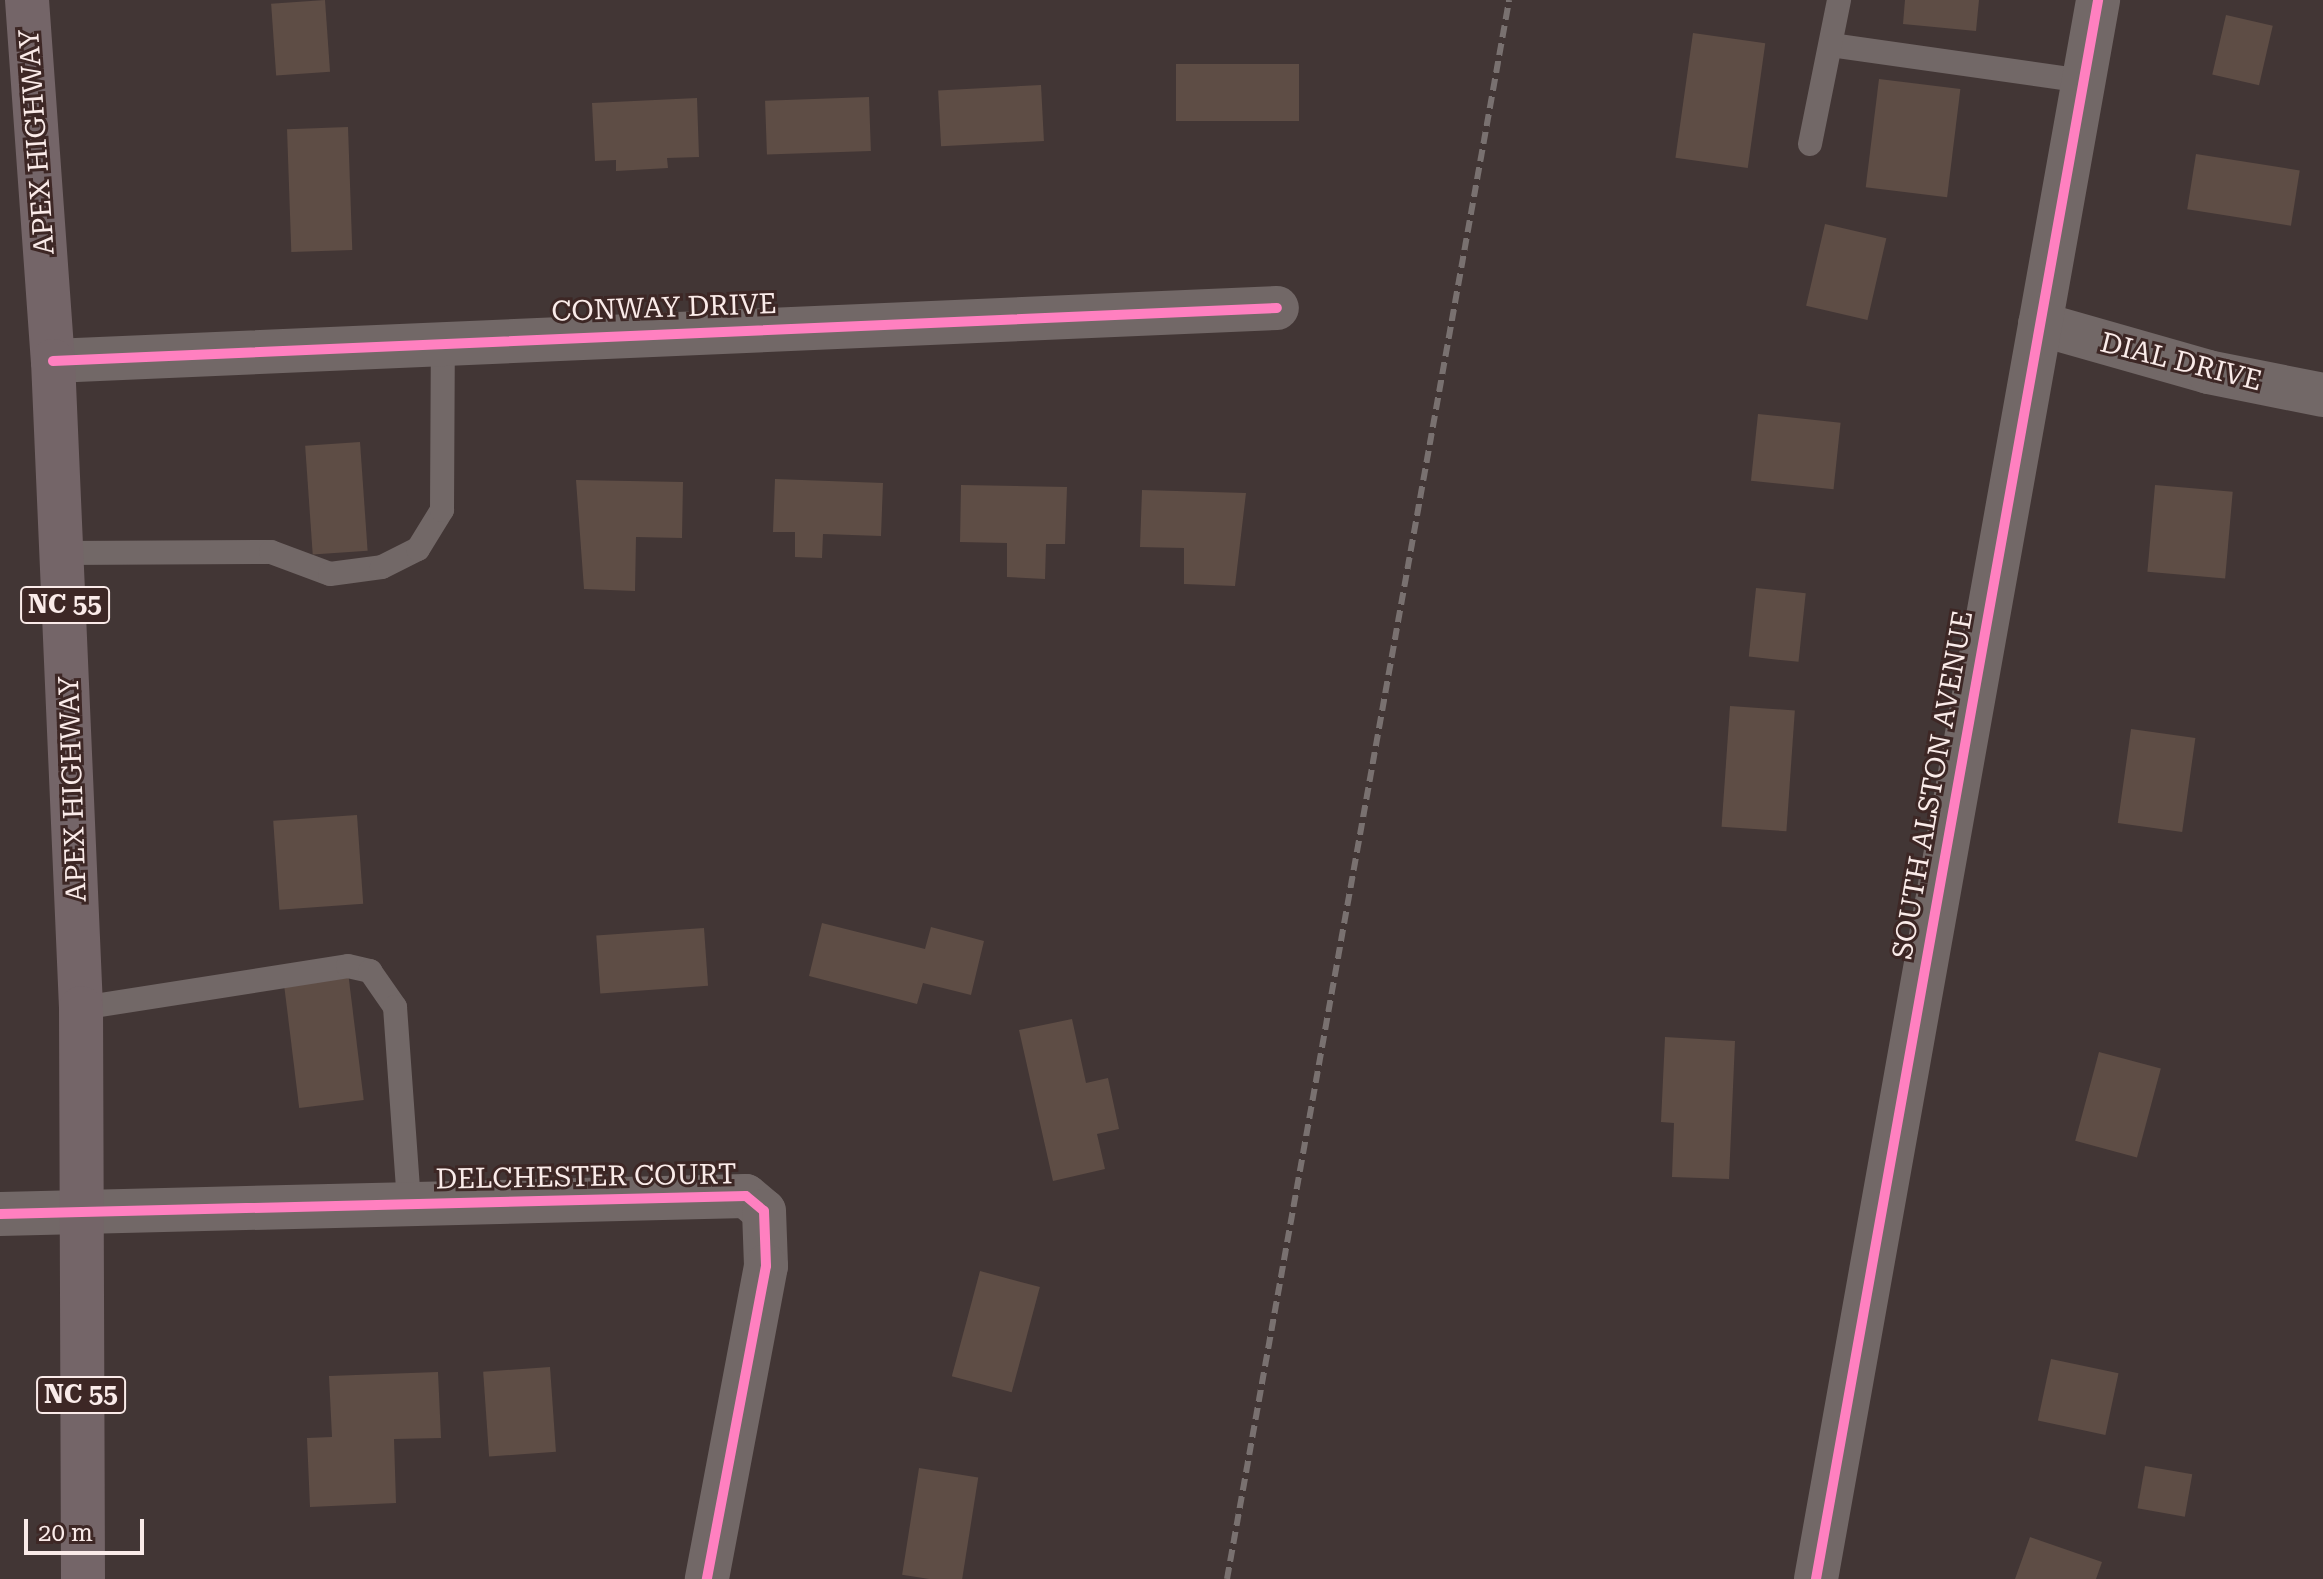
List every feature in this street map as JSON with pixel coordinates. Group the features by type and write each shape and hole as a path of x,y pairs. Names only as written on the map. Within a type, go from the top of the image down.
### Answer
{"main road":[{"name":"APEX HIGHWAY","path":"27,0 53,361 81,1008 79,1212 83,1579"}],"street":[{"name":"SOUTH ALSTON AVENUE","path":"1816,1579 2098,0"},
{"name":"CONWAY DRIVE","path":"53,361 443,341 1277,308"},
{"name":"DIAL DRIVE","path":"2040,324 2208,372 2323,395"},
{"name":"DELCHESTER COURT","path":"0,1214 718,1194 746,1196 764,1211 766,1266 707,1579"}],"lane":[{"path":"1810,144 1839,0"},
{"path":"1831,45 2084,81"},
{"path":"63,553 271,552 330,574 382,567 418,549 442,510 443,341"},
{"path":"81,1008 348,966 370,971 395,1007 409,1203"}],"building":[{"path":"325,0 330,72 276,76 271,4"},
{"path":"1905,0 1979,0 1976,31 1903,24"},
{"path":"2226,15 2273,26 2259,85 2212,74"},
{"path":"1693,33 1765,43 1748,168 1675,158"},
{"path":"1176,64 1299,64 1299,121 1176,121"},
{"path":"1879,79 1960,89 1947,197 1866,187"},
{"path":"1041,85 1044,141 941,146 938,90"},
{"path":"869,97 871,151 767,155 765,101"},
{"path":"697,98 699,157 667,158 668,168 616,171 616,160 595,161 592,103"},
{"path":"348,127 352,250 291,252 287,129"},
{"path":"2196,154 2300,170 2291,226 2187,209"},
{"path":"1825,224 1886,238 1867,320 1806,306"},
{"path":"1758,414 1841,423 1834,489 1751,481"},
{"path":"360,442 368,551 313,555 305,446"},
{"path":"775,479 883,483 881,536 823,534 822,558 795,557 795,532 773,532"},
{"path":"576,480 683,482 682,538 636,537 635,591 584,589"},
{"path":"961,485 1067,487 1065,544 1046,544 1045,579 1007,577 1007,543 960,542"},
{"path":"2155,485 2233,492 2225,578 2147,572"},
{"path":"1142,490 1246,493 1235,586 1184,584 1184,548 1140,547"},
{"path":"1756,588 1806,593 1799,662 1749,657"},
{"path":"1730,706 1795,711 1786,831 1722,827"},
{"path":"2131,729 2195,738 2182,832 2118,823"},
{"path":"357,815 363,904 279,910 273,821"},
{"path":"822,923 925,949 931,927 984,941 971,995 923,983 917,1004 809,976"},
{"path":"704,928 708,986 600,993 596,936"},
{"path":"348,972 364,1100 299,1108 283,980"},
{"path":"1072,1019 1086,1083 1108,1078 1119,1129 1097,1134 1105,1169 1053,1181 1019,1030"},
{"path":"1665,1037 1735,1041 1729,1179 1672,1177 1674,1123 1661,1122"},
{"path":"2099,1052 2161,1069 2137,1157 2075,1141"},
{"path":"980,1271 1040,1287 1012,1392 952,1376"},
{"path":"2051,1359 2118,1373 2105,1435 2038,1421"},
{"path":"550,1367 556,1452 489,1456 483,1372"},
{"path":"438,1372 441,1438 394,1439 396,1503 310,1507 307,1438 332,1437 329,1376"},
{"path":"2145,1466 2192,1474 2185,1517 2138,1508"},
{"path":"919,1468 978,1477 962,1579 902,1575"},
{"path":"2030,1537 2102,1562 2096,1579 2015,1579"}],"railway":[{"path":"1227,1579 1509,0"}],"cycle path":[{"path":"1816,1579 2098,0"},
{"path":"53,361 1277,308"},
{"path":"0,1214 746,1196 764,1211 766,1266 707,1579"}]}
